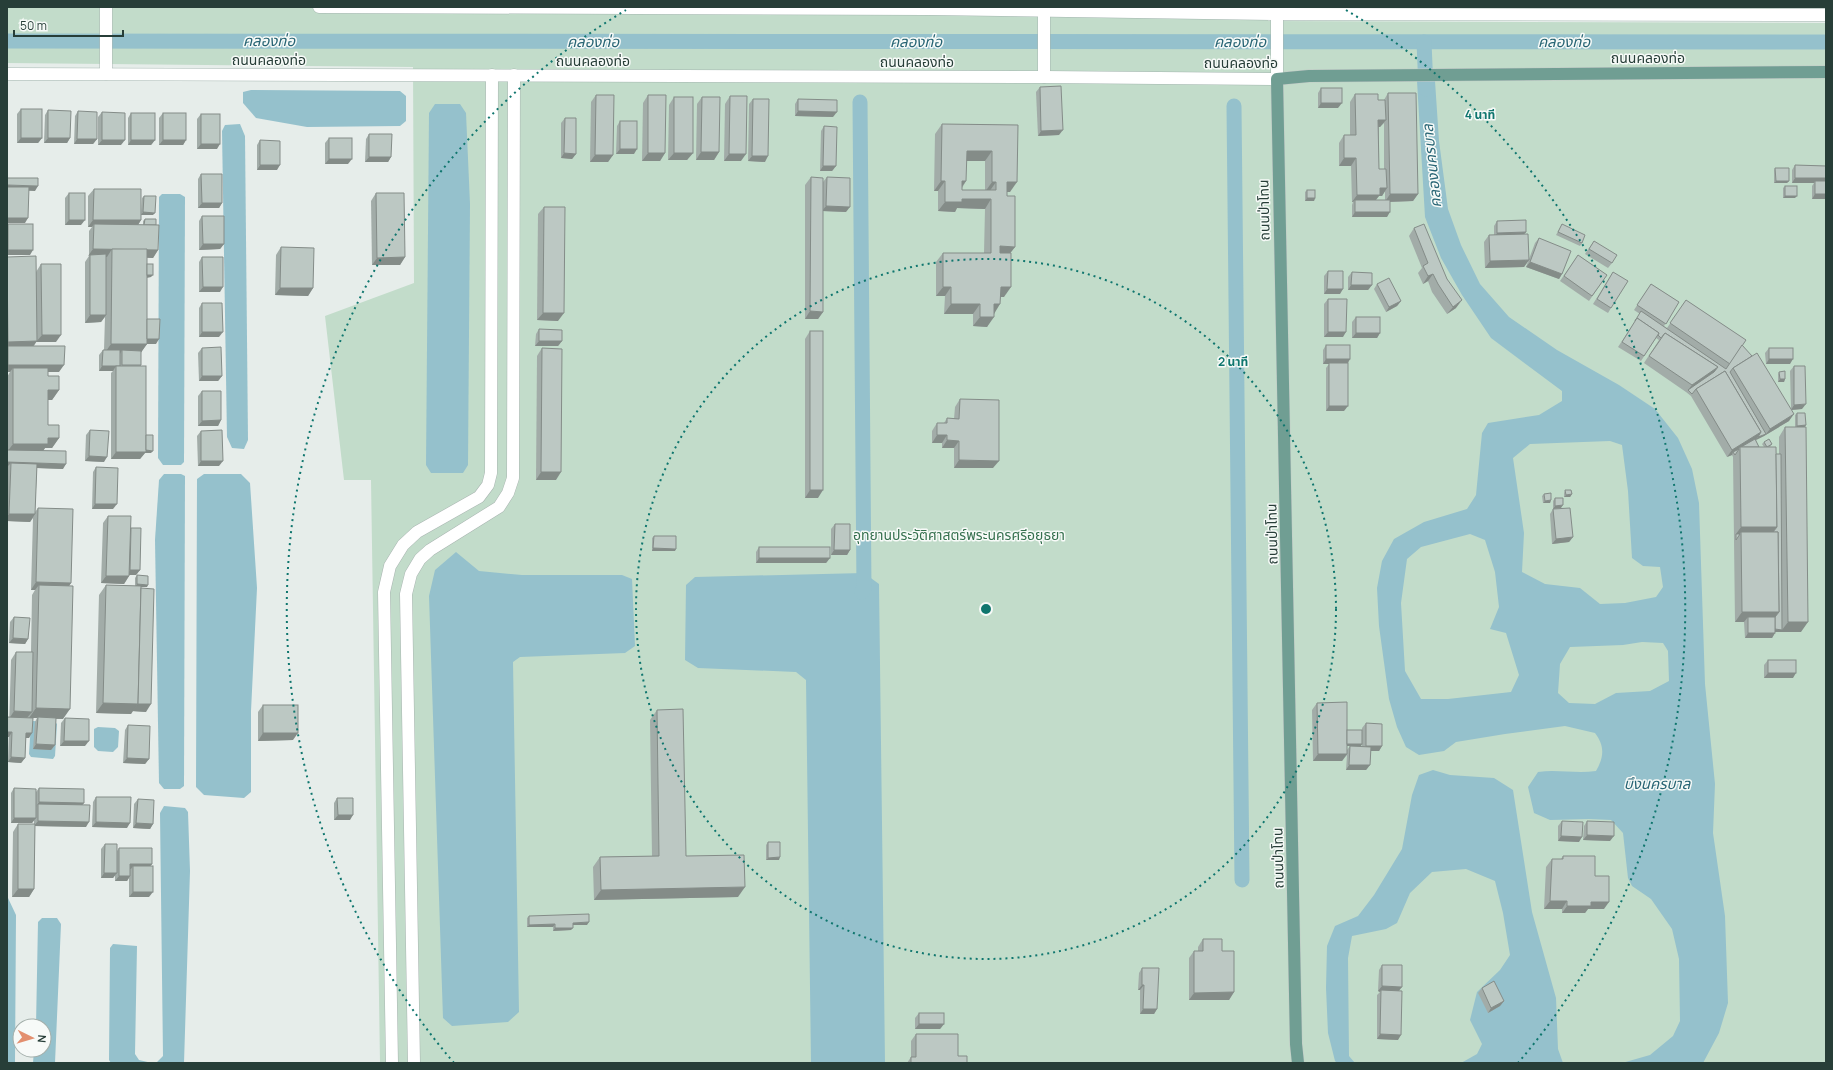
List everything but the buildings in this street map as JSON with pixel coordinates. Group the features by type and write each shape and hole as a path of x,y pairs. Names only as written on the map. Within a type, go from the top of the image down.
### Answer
{"main road":[{"name":"ถนนคลองท่อ","path":"1277,79 1309,76 1826,72"},
{"name":"ถนนป่าโทน","path":"1277,79 1297,1062"}],"street":[{"path":"106,7 106,74"},
{"path":"319,7 1044,15 1277,14 1447,11 1801,11 1826,15"},
{"name":"ถนนป่าโทน","path":"1277,14 1277,79"},
{"path":"1044,15 1044,72"},
{"name":"ถนนคลองท่อ","path":"7,74 514,75 1044,72 1277,79"},
{"path":"392,1063 384,592 390,566 403,545 416,532 479,497 488,485 491,473 492,75"},
{"path":"414,1063 406,594 411,574 420,559 430,550 499,507 508,493 512,478 514,75"}],"green space":[{"name":"อุทยานประวัติศาสตร์พระนครศรีอยุธยา","path":"7,7 1268,7 1268,21 1826,23 1826,1063 380,1063 371,480 344,480 325,316 414,283 413,67 7,63"}],"water":[{"name":"บึงนครบาล","path":"1417,81 1435,81 1439,141 1448,209 1461,245 1480,284 1509,317 1557,350 1619,385 1655,409 1678,438 1692,469 1699,503 1705,684 1715,784 1713,833 1725,916 1728,1003 1719,1033 1703,1063 1622,1063 1650,1055 1673,1036 1680,1021 1679,959 1672,929 1651,899 1632,886 1628,878 1623,833 1611,820 1550,820 1534,813 1528,787 1538,772 1596,771 1601,761 1602,747 1595,733 1565,726 1456,742 1444,751 1419,755 1406,747 1397,727 1389,699 1379,626 1377,588 1382,561 1394,539 1424,522 1467,509 1476,495 1482,433 1488,423 1539,415 1562,401 1562,391 1491,338 1462,295 1441,258 1425,217","holes":["1610,441 1622,445 1628,491 1632,558 1643,566 1660,567 1663,587 1656,597 1625,603 1600,604 1580,588 1545,584 1522,572 1524,533 1513,458 1530,444","1470,534 1485,540 1495,572 1499,607 1490,629 1506,633 1519,675 1511,692 1448,699 1421,699 1405,671 1401,603 1407,559 1421,547","1642,642 1663,643 1668,651 1669,681 1650,691 1616,693 1595,704 1569,703 1558,693 1560,664 1570,647 1623,645"]},
{"path":"251,90 400,91 406,96 406,121 400,126 307,127 256,118 243,103 243,92"},
{"path":"435,104 460,104 466,113 470,204 468,465 463,473 431,473 426,465 429,113"},
{"path":"240,124 245,136 248,440 244,449 232,448 227,437 222,131 225,125"},
{"path":"162,194 180,194 185,197 184,462 181,465 163,465 158,458 159,197"},
{"path":"164,474 181,474 185,476 184,786 180,789 164,789 159,783 155,540 159,480"},
{"path":"204,474 241,474 250,483 257,588 251,711 251,792 244,798 204,795 196,787 197,479"},
{"path":"456,552 479,571 522,575 622,575 632,579 635,646 625,653 520,657 513,662 519,1012 508,1022 452,1026 443,1018 429,596 435,570"},
{"path":"864,573 879,584 885,1063 811,1063 806,680 796,672 698,668 685,660 686,585 695,577"},
{"path":"33,721 55,722 57,724 55,756 53,759 31,757 29,754 31,723"},
{"path":"98,727 115,728 119,731 118,747 113,752 98,751 94,747 94,729"},
{"path":"1433,770 1450,775 1494,778 1513,790 1532,912 1556,998 1558,1049 1563,1063 1461,1063 1477,1054 1482,1044 1470,1020 1477,992 1500,970 1510,955 1503,913 1495,881 1466,869 1432,872 1410,893 1397,923 1386,929 1352,936 1348,958 1349,1056 1355,1063 1337,1063 1335,1061 1328,1033 1326,988 1327,946 1335,926 1358,916 1374,895 1402,849 1412,795 1419,775"},
{"path":"7,805 8,898 16,915 15,1018 12,1018 12,1058 15,1058 15,1063 7,1063"},
{"path":"164,806 185,808 188,812 190,871 184,1063 156,1063 163,1056 160,813"},
{"path":"42,918 57,918 61,924 55,1063 33,1063 33,1058 52,1058 52,1018 36,1018 38,922"},
{"path":"113,944 137,946 135,1054 139,1060 152,1063 111,1063 109,1060 110,948"}],"waterway":[{"name":"คลองท่อ","path":"7,41 1826,42"},
{"name":"คลองนครบาล","path":"1424,42 1426,89"},
{"path":"860,102 864,589 862,592"},
{"path":"1234,106 1242,880"}]}
